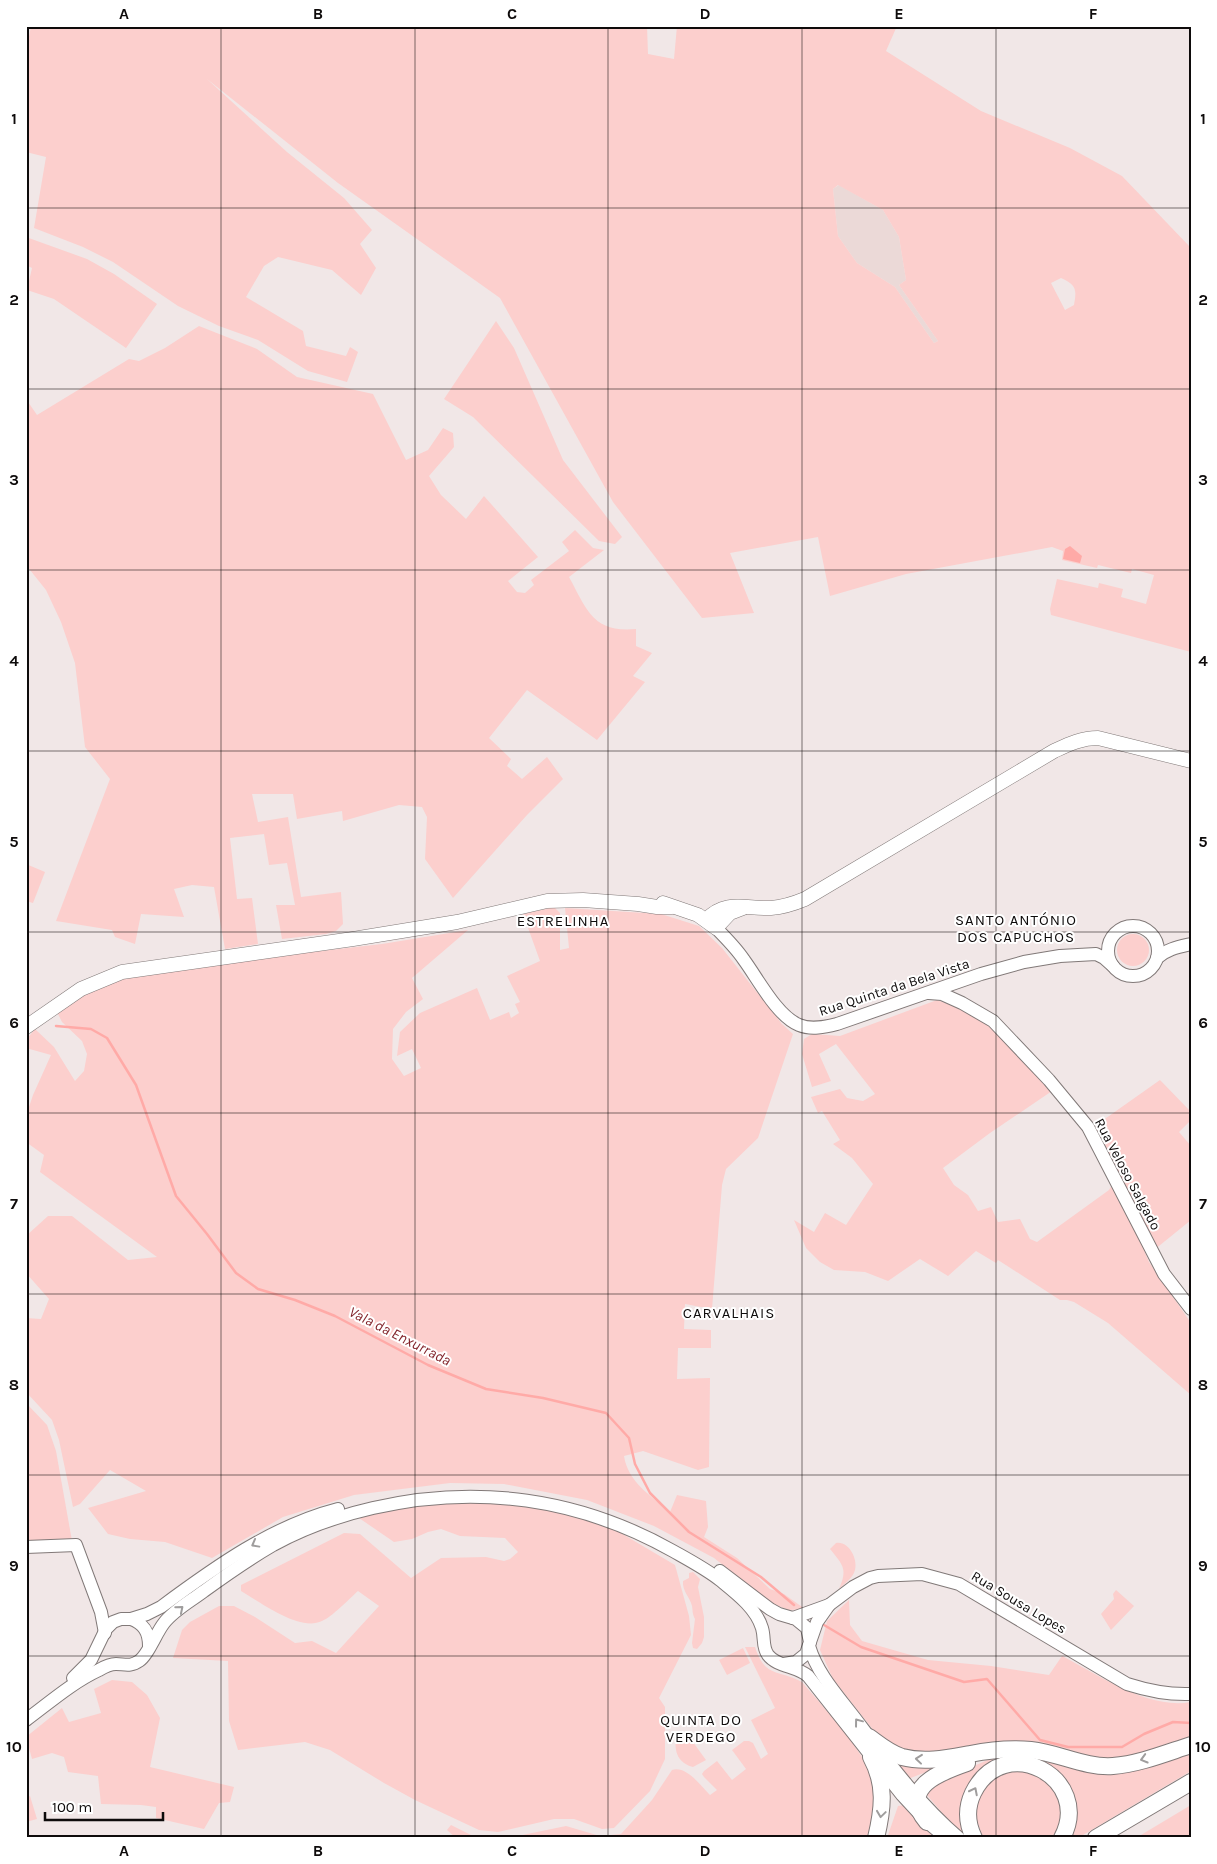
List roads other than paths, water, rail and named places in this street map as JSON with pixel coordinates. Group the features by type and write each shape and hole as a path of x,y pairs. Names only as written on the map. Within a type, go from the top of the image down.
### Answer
{"highway":[{"path":"869,1737 885,1749 903,1757 926,1760 1002,1750 1033,1750 1053,1754 1076,1762 1113,1766 1191,1745"},
{"path":"927,1822 920,1812 918,1798 924,1784 941,1772 1002,1750"},
{"path":"872,1757 879,1774 883,1792 876,1838"},
{"path":"974,1838 968,1816 970,1798 977,1785 994,1769 1012,1763 1021,1763 1041,1768 1058,1782 1066,1797 1068,1808 1067,1826 1062,1838"},
{"path":"1096,1838 1191,1782"},
{"path":"1118,1838 1191,1794"}],"main road":[{"path":"26,1027 81,989 122,972 447,924 547,901 583,900 657,907 672,906 690,911 711,924 719,909 727,906 746,908 786,907 805,899 1074,741 1098,738 1191,761"},
{"name":"Rua Quinta da Bela Vista","path":"711,924 735,948 776,1005 790,1020 806,1027 825,1027 837,1024 929,993 955,994 972,978 1003,967 1040,959 1096,954"},
{"path":"1096,954 1109,944 1117,932 1132,926 1147,930 1152,936 1156,943 1157,958"},
{"path":"1156,943 1174,948"},
{"path":"1109,944 1108,952 1113,966"},
{"path":"1096,954 1104,958 1122,974 1135,976 1149,970 1157,958 1164,952 1191,944"},
{"name":"Rua Veloso Salgado","path":"955,994 994,1021 1088,1127 1164,1274 1191,1309"},
{"path":"26,1714 78,1673 91,1660 113,1622 147,1614 161,1607 237,1554 284,1528 336,1509 383,1499 438,1492 468,1491 523,1494 562,1502 615,1517 645,1530 729,1577 770,1610 802,1623 806,1628 817,1667 869,1737 918,1798 959,1838"},
{"path":"26,1720 98,1670 118,1664 132,1664 139,1661 146,1654 164,1622 185,1605 273,1545 309,1528 354,1512 406,1500 448,1496 487,1496 530,1500 566,1508 630,1529 718,1579 754,1612 764,1635"},
{"path":"26,1547 76,1545 101,1612 104,1651 110,1659 118,1664"},
{"name":"Rua Sousa Lopes","path":"810,1644 817,1622 829,1605 853,1587 878,1576 922,1574 959,1584 1127,1684 1170,1695 1191,1694"},
{"path":"94,1592 109,1609 126,1619 138,1622 146,1630 149,1646"},
{"name":"Rua Sousa Lopes","path":"791,1618 829,1605"},
{"path":"791,1618 780,1618 767,1628 763,1644 766,1652 772,1659 800,1670 808,1676 902,1795 927,1822 946,1838"},
{"path":"784,1664 800,1660 806,1654 810,1644"}],"waterway":[{"name":"Vala da Enxurrada","path":"56,1026 91,1029 107,1038 136,1085 176,1196 236,1273 258,1289 295,1300 335,1316 428,1365 486,1389 543,1398 606,1413 629,1438 635,1464 650,1493 689,1532 761,1577 794,1605"},
{"name":"Vala da Enxurrada","path":"824,1625 861,1647 964,1682 987,1679 1040,1740 1068,1747 1122,1747 1144,1734 1173,1722 1191,1723"}],"district":[{"name":"ESTRELINHA","path":"563,921"},
{"name":"SANTO ANTÓNIO DOS CAPUCHOS","path":"1016,928"},
{"name":"CARVALHAIS","path":"729,1313"},
{"name":"QUINTA DO VERDEGO","path":"701,1728"}]}
